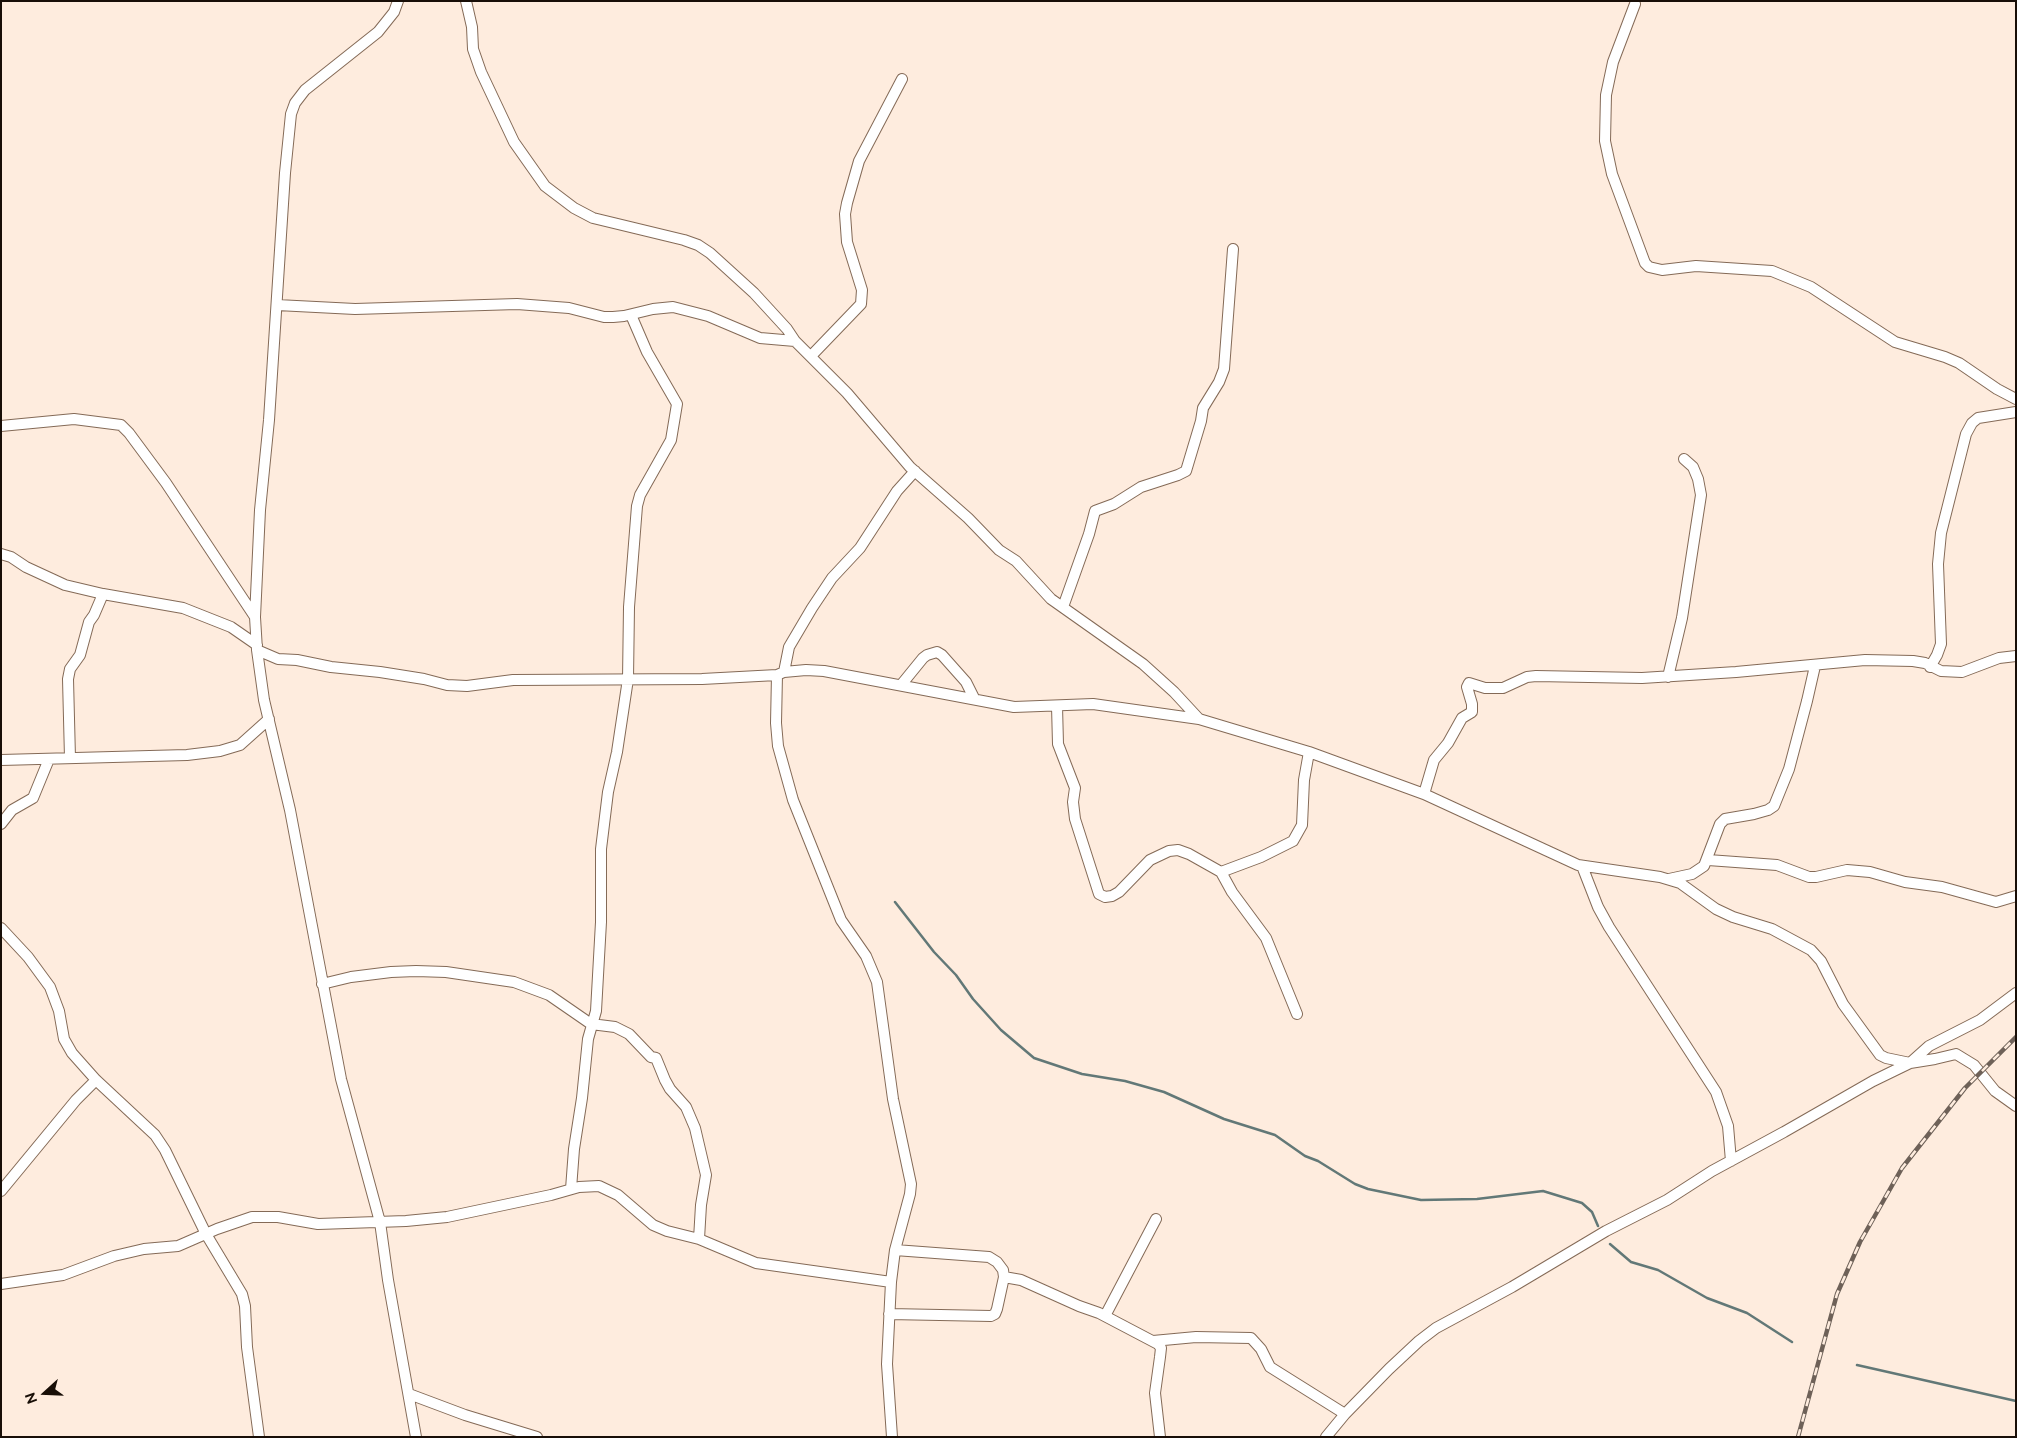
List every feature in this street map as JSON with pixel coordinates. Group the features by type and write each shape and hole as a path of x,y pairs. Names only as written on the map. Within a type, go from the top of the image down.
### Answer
{"street":[{"path":"398,1 394,12 378,32 314,81 295,104 291,114 286,154 277,305 260,510 256,617 257,647 269,719 290,810 341,1079 380,1222 388,1280 416,1437"},
{"path":"466,1 472,27 473,50 481,72 514,142 545,186 574,208 593,218 684,240 704,249 754,293 787,329 795,341 847,393 915,471 968,518 999,550 1016,561 1051,599 1143,664 1174,692 1199,719"},
{"path":"1635,4 1613,62 1606,95 1604,141 1612,174 1645,263 1649,267 1662,270 1696,266 1772,270 1811,287 1895,342 1959,363 1997,389 2016,399"},
{"path":"811,356 861,304 862,290 848,242 847,202 860,162 902,79"},
{"path":"1063,607 1089,534 1094,513 1114,504 1133,491 1186,471 1196,442 1203,408 1219,382 1224,369 1233,249"},
{"path":"277,305 355,309 516,304 569,308 604,317 631,315 652,308 673,307 708,316 760,338 795,341"},
{"path":"571,1188 588,1039 596,1011 598,991 602,897 601,849 608,792 617,752 628,679 631,572 637,506 640,495 671,440 677,404 647,352 631,315"},
{"path":"1930,667 1937,656 1941,644 1938,564 1941,533 1966,434 1972,423 1978,418 2016,412"},
{"path":"1,426 74,419 121,425 162,476 256,617"},
{"path":"1668,676 1682,618 1701,495 1698,479 1693,467 1684,459"},
{"path":"892,1437 887,1364 891,1282 895,1250 911,1184 893,1099 877,982 866,956 840,920 793,800 778,746 776,723 780,674 789,647 832,578 860,548 897,491 915,471"},
{"path":"1,554 11,557 26,567 65,585 103,594 183,608 231,626 257,647 278,659 380,672 424,679 447,685 467,686 512,680 702,679 824,671 1014,707 1094,704 1199,719 1309,752 1424,794 1566,861 1582,866 1680,883 1732,917 1772,929 1811,950 1828,970 1843,1004 1880,1055 1886,1058 1910,1062 1956,1054 1974,1066 2001,1097 2016,1106"},
{"path":"70,758 68,679 70,669 83,646 89,622 103,594"},
{"path":"901,685 927,654 937,652 963,677 970,687 974,698"},
{"path":"1424,794 1434,760 1448,743 1462,718 1472,712 1468,684 1484,688 1503,688 1527,677 1536,676 1636,678 1815,666 1865,660 1913,661 1940,671 1962,672 1999,658 2016,656"},
{"path":"261,675 278,659"},
{"path":"1669,880 1699,870 1708,860 1720,824 1725,819 1768,810 1774,806 1799,732 1815,666"},
{"path":"1057,706 1058,744 1074,788 1075,819 1099,894 1105,897 1119,892 1150,860 1169,851 1178,850 1189,854 1222,872 1232,892 1266,938 1297,1014"},
{"path":"1,760 187,755 220,751 240,745 269,719"},
{"path":"1222,872 1277,850 1293,841 1302,825 1304,780 1309,752"},
{"path":"1,824 12,810 33,798 49,759"},
{"path":"1708,860 1777,865 1809,877 1847,870 1870,872 1905,882 1942,888 1996,902 2016,896"},
{"path":"1582,866 1598,907 1609,928 1716,1092 1728,1126 1731,1161"},
{"path":"1,928 28,957 50,987 59,1011 65,1043 72,1053 96,1080 147,1128 165,1150 206,1234 242,1294 245,1306 247,1347 259,1437"},
{"path":"322,984 351,977 391,972 446,972 514,982 549,995 591,1024 615,1027 629,1034 651,1056 656,1058 670,1089 686,1108 695,1128 706,1169 698,1239"},
{"path":"1326,1437 1408,1351 1436,1328 1512,1287 1606,1232 1667,1200 1731,1161 1873,1081 1910,1062 1929,1046 1980,1020 2016,993"},
{"path":"1,1191 76,1100 96,1080"},
{"path":"1,1284 63,1275 114,1256 144,1249 178,1246 252,1217 278,1217 318,1224 380,1222 447,1216 542,1197 571,1188 600,1186 618,1195 653,1225 667,1231 698,1239 756,1263 891,1282"},
{"path":"1105,1316 1156,1219"},
{"path":"889,1314 991,1316 995,1314 997,1309 1004,1277 1003,1270 997,1262 989,1257 895,1250"},
{"path":"1004,1277 1021,1280 1105,1316 1158,1344 1161,1348 1155,1393 1160,1437"},
{"path":"1153,1340 1196,1337 1251,1338 1261,1349 1270,1367 1346,1414"},
{"path":"409,1394 465,1415 537,1437"}],"waterway":[{"path":"895,902 934,952 956,975 973,999 1001,1030 1034,1058 1082,1074 1125,1081 1164,1092 1224,1119 1275,1135 1305,1156 1318,1161 1355,1184 1368,1189 1421,1200 1477,1199 1543,1191 1582,1203 1592,1212 1598,1226"},
{"path":"1610,1244 1631,1262 1658,1270 1707,1298 1747,1313 1792,1342"},
{"path":"1857,1365 2016,1401"}],"railway":[{"path":"1798,1437 1837,1294 1860,1242 1902,1168 1965,1088 2016,1037"}]}
